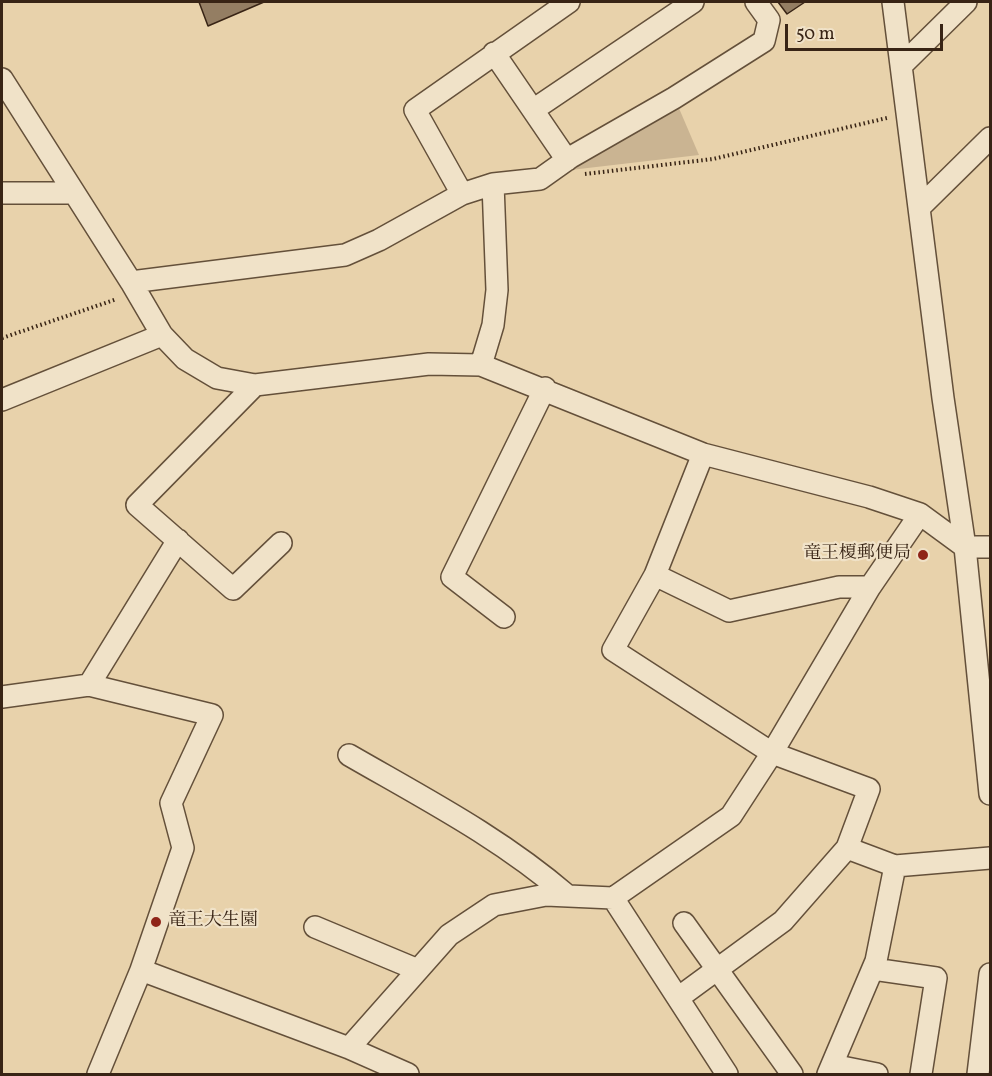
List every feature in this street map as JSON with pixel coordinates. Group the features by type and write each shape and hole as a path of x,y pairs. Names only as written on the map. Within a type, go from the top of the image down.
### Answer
{"street":[{"path":"462,194 415,110 570,2"},
{"path":"533,110 693,2"},
{"path":"134,287 345,255 379,240 462,194 493,184 540,179 567,160 674,98 764,41 769,20 756,2"},
{"path":"893,2 943,398 965,547 990,795"},
{"path":"901,66 966,2"},
{"path":"494,53 567,160"},
{"path":"2,79 162,335 185,359 217,378 255,385 429,364 481,365 545,388 703,454 869,497 920,514 965,547 990,547"},
{"path":"920,207 990,138"},
{"path":"481,365 493,325 497,290 493,184"},
{"path":"2,193 74,192"},
{"path":"2,400 162,335"},
{"path":"255,385 137,505 234,589 281,543"},
{"path":"504,617 452,577 545,388"},
{"path":"678,998 783,921 847,848 869,789 772,753 613,650 655,575 703,454"},
{"path":"349,1048 449,935 494,905 546,895 613,898 731,816 772,753 870,587 920,514"},
{"path":"88,685 178,540"},
{"path":"655,575 729,611 839,587 870,587"},
{"path":"2,697 88,685 212,715 171,802 183,848 141,970 98,1074"},
{"path":"349,755 479,830 527,861 568,896"},
{"path":"847,848 895,866 990,858"},
{"path":"877,1074 830,1070 873,969 895,866"},
{"path":"613,898 727,1074"},
{"path":"684,923 792,1074"},
{"path":"315,927 418,970"},
{"path":"873,969 936,978 921,1074"},
{"path":"141,970 349,1048 408,1074"},
{"path":"978,1074 990,974"}],"path":[{"path":"582,174 713,159 907,113"},
{"path":"2,338 134,287"}],"shaded area":[{"path":"678,106 699,155 562,171"}],"building":[{"path":"199,2 264,2 208,26"},
{"path":"778,2 805,2 787,14"}],"place":[{"name":"竜王榎郵便局","path":"923,555"},
{"name":"竜王大生園","path":"156,922"}]}
